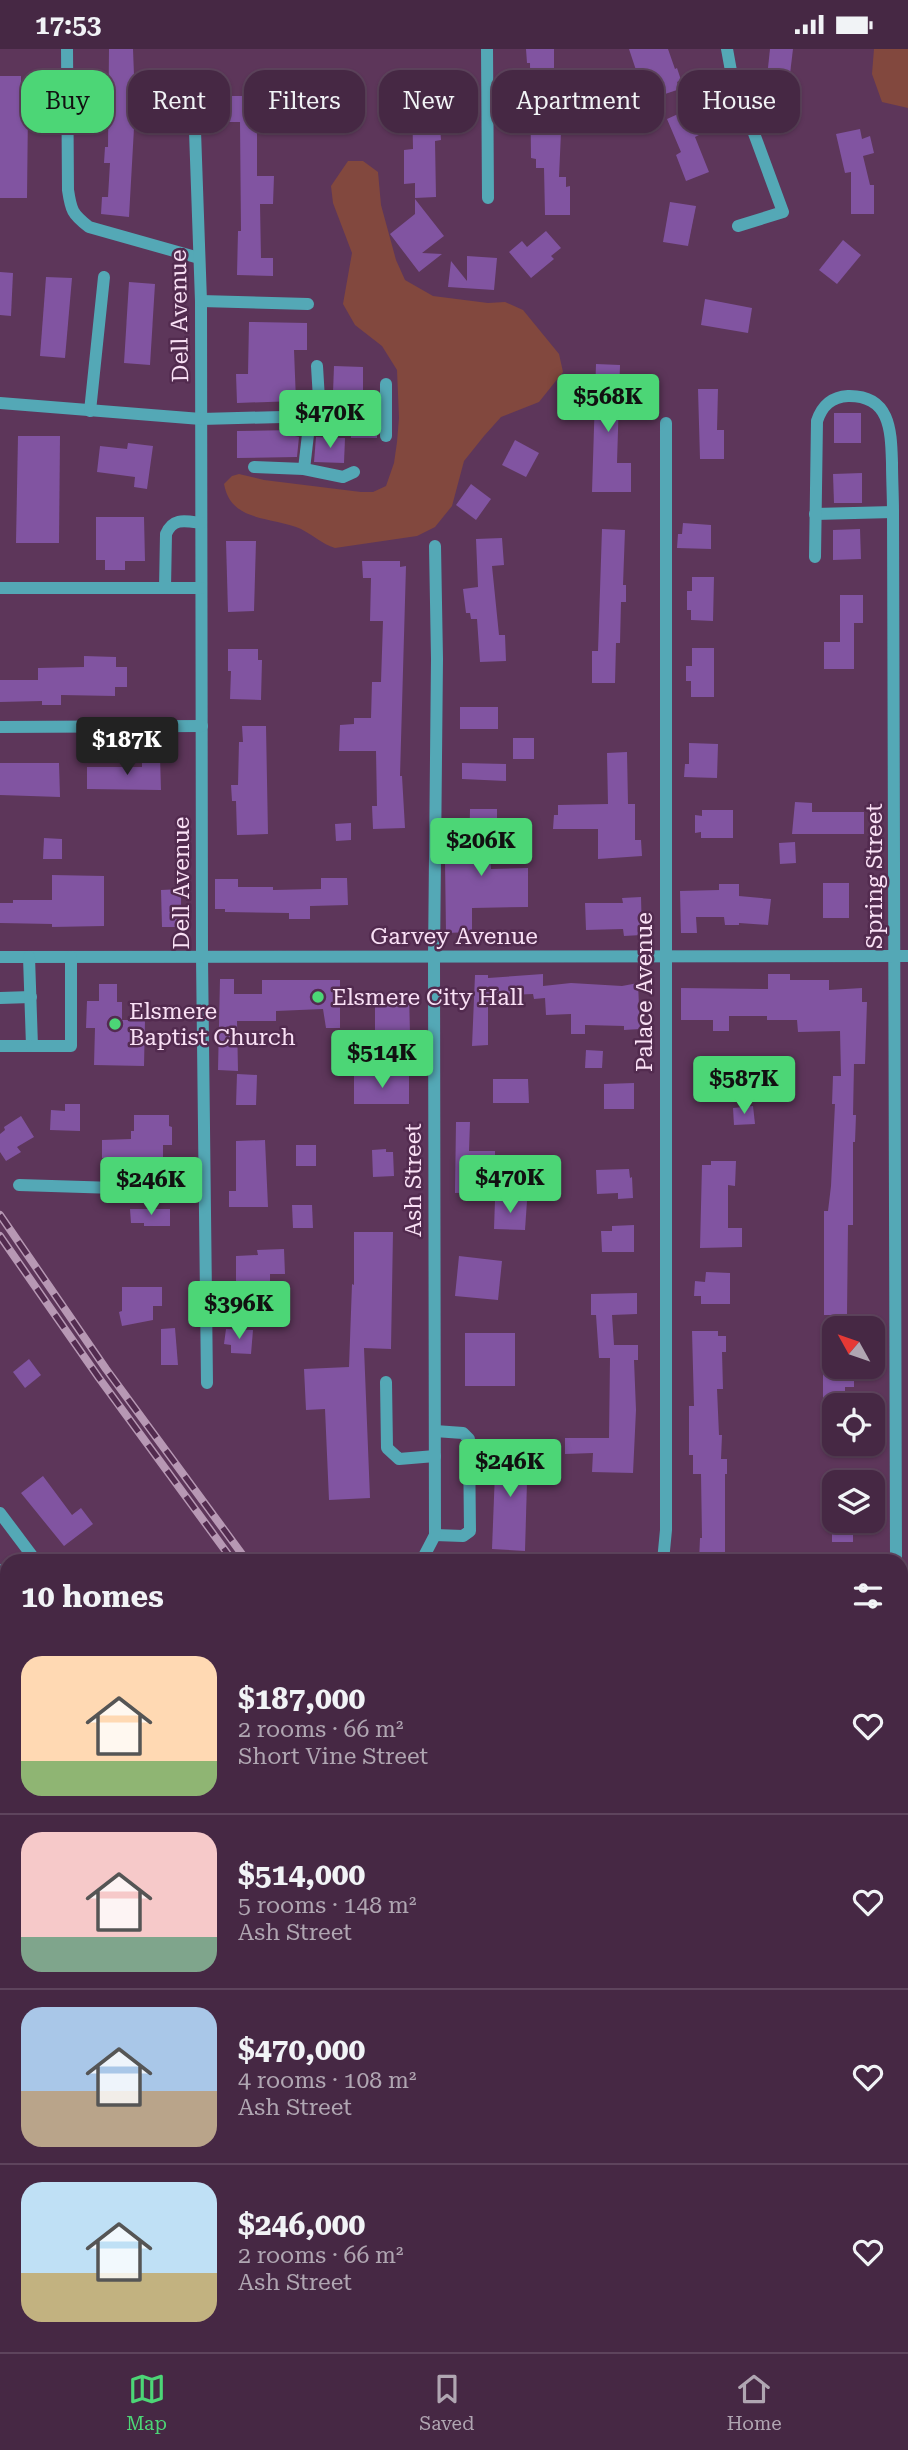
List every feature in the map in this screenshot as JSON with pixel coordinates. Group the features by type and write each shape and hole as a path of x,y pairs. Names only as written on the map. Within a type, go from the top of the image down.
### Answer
{"street":[{"path":"67,49 68,190 71,210 89,227 200,258"},
{"path":"487,49 488,198"},
{"path":"727,49 732,71 783,212 738,226"},
{"name":"Dell Avenue","path":"195,133 201,301 202,957 208,1383"},
{"path":"90,411 104,277"},
{"path":"201,301 308,304"},
{"path":"0,403 201,419 320,417 317,366"},
{"path":"386,384 386,436"},
{"name":"Spring Street","path":"816,557 817,421 828,402 839,397 849,396 872,401 891,427 893,512 902,956 894,1163 896,1554"},
{"path":"319,406 385,402"},
{"path":"304,470 310,417"},
{"name":"Palace Avenue","path":"664,1554 666,1530 666,423"},
{"path":"254,467 304,470 343,477 354,472"},
{"path":"815,514 893,512"},
{"path":"165,588 166,534 169,527 179,521 201,523"},
{"name":"Ash Street","path":"425,1554 435,1535 435,546"},
{"path":"0,588 201,588"},
{"path":"0,727 202,726"},
{"name":"Garvey Avenue","path":"0,957 902,956"},
{"path":"30,957 33,1046"},
{"path":"0,1046 71,1046 71,957"},
{"path":"0,997 31,997"},
{"path":"19,1185 148,1189 204,1186"},
{"path":"386,1382 387,1448 399,1459 435,1456"},
{"path":"435,1535 463,1536 470,1531 469,1439 463,1433 436,1431"},
{"path":"0,1513 31,1554"}],"shaded area":[{"path":"874,49 908,49 908,108 882,102 872,74"},
{"path":"348,161 363,161 378,172 381,205 396,260 405,280 433,296 488,303 505,302 523,310 559,354 563,372 539,402 501,417 484,436 464,461 452,506 435,527 417,536 335,548 301,529 244,512 228,497 224,484 232,476 239,474 264,480 361,492 373,492 386,486 394,463 397,442 397,370 382,346 355,325 343,304 352,253 333,203 331,186"}],"building":[{"path":"109,49 133,49 134,70 128,70 128,133 134,133 129,217 101,214 102,197 108,197 110,163 104,163 105,147 108,147 108,133 114,133 114,70 109,70"},
{"path":"526,49 554,49 554,70 530,70 530,63 527,63"},
{"path":"629,49 668,49 678,71 678,90 664,94 664,70 636,70"},
{"path":"770,49 793,49 790,70 768,70"},
{"path":"0,76 21,76 21,133 28,133 27,198 0,198"},
{"path":"230,96 244,96 244,133 257,133 257,176 274,176 273,204 260,204 261,258 273,258 273,276 237,275 238,231 241,231 240,122 230,122"},
{"path":"678,114 678,133 698,133 695,137 709,172 686,181 676,155 681,152 667,119"},
{"path":"860,129 862,139 870,136 874,153 863,156 870,185 874,185 874,214 851,214 851,172 845,173 836,134"},
{"path":"413,133 441,133 441,140 435,141 436,197 415,198 415,183 404,184 404,150 413,149"},
{"path":"531,133 561,133 559,177 566,177 566,187 570,186 570,215 545,215 544,168 536,168 536,159 531,158"},
{"path":"415,199 444,236 422,253 442,254 419,272 390,234 415,214"},
{"path":"670,202 696,206 688,246 663,242"},
{"path":"546,231 561,248 551,256 554,259 531,278 509,252 522,241 527,247"},
{"path":"843,240 861,255 837,284 819,270"},
{"path":"467,256 497,258 494,290 448,287 451,261 467,281"},
{"path":"0,272 13,273 11,316 0,315"},
{"path":"46,277 72,278 65,358 40,356"},
{"path":"129,282 155,284 150,365 124,363"},
{"path":"705,299 752,308 748,333 701,325"},
{"path":"249,322 307,323 307,350 294,350 296,401 237,403 236,374 248,374"},
{"path":"596,364 620,365 617,463 631,463 631,492 592,492"},
{"path":"334,366 363,367 363,393 333,393"},
{"path":"698,389 718,389 717,430 724,430 724,459 700,459"},
{"path":"351,411 377,411 377,438 351,438"},
{"path":"834,413 861,413 861,443 834,443"},
{"path":"295,430 295,436 299,437 297,457 237,458 237,431"},
{"path":"18,436 60,436 59,543 16,543"},
{"path":"316,437 345,438 344,463 314,462"},
{"path":"515,440 539,453 526,477 502,465"},
{"path":"128,443 153,446 147,489 134,487 135,477 97,472 100,446 127,449"},
{"path":"862,473 862,503 834,503 833,474"},
{"path":"471,484 491,499 476,520 456,505"},
{"path":"96,517 144,517 145,561 125,561 125,570 105,570 105,560 96,560"},
{"path":"683,523 711,525 711,549 677,548 678,534 682,534"},
{"path":"602,529 625,530 623,585 626,585 626,602 621,602 615,683 592,683 592,651 598,651"},
{"path":"860,529 861,559 833,560 833,530"},
{"path":"502,538 504,565 492,566 499,635 505,635 506,661 480,662 477,619 471,619 470,613 466,613 463,589 478,587 476,539"},
{"path":"226,541 256,541 254,611 228,612"},
{"path":"362,561 400,561 400,567 406,566 400,776 405,828 373,829 372,806 377,806 376,751 339,751 340,725 354,724 354,718 371,718 372,682 381,682 383,621 370,621 371,578 363,578"},
{"path":"692,577 714,577 713,621 691,620 691,610 687,610 687,591 692,591"},
{"path":"840,595 863,595 863,623 854,623 854,669 824,669 824,642 840,642"},
{"path":"692,648 714,648 714,697 691,697 691,681 686,681 686,666 692,666"},
{"path":"228,649 258,649 258,660 262,660 261,700 230,699 231,671 228,671"},
{"path":"84,656 116,657 116,667 127,667 127,687 115,687 115,696 61,695 61,705 42,705 42,701 0,702 0,680 38,680 38,668 84,667"},
{"path":"460,707 498,707 498,729 460,729"},
{"path":"242,726 266,726 268,834 237,835 236,801 232,801 231,785 238,785"},
{"path":"513,738 534,738 534,759 513,759"},
{"path":"689,743 718,744 717,778 684,777 685,764 689,764"},
{"path":"627,752 628,804 635,804 635,840 641,840 642,856 598,859 598,829 553,829 554,815 558,815 558,805 608,804 607,753"},
{"path":"160,756 161,790 87,789 87,767 142,767 142,757"},
{"path":"0,763 59,763 60,797 0,795"},
{"path":"462,763 506,764 506,781 462,779"},
{"path":"795,802 812,803 812,812 864,812 864,834 792,834"},
{"path":"470,809 497,809 497,836 489,836 491,869 528,868 528,907 472,908 472,932 446,933 445,861 469,861"},
{"path":"702,810 733,810 733,838 701,838 701,832 695,833 695,815 702,816"},
{"path":"351,823 351,840 336,841 335,824"},
{"path":"44,838 62,839 62,859 43,859"},
{"path":"795,842 796,863 780,864 779,843"},
{"path":"52,875 104,876 104,926 52,927 52,924 0,923 0,903 13,903 13,900 52,900"},
{"path":"321,878 347,878 348,905 310,906 310,919 289,919 289,913 225,912 225,909 215,909 215,879 238,879 238,887 273,887 273,890 321,889"},
{"path":"823,883 849,883 849,918 823,918"},
{"path":"719,884 739,884 739,896 771,899 768,925 725,925 724,917 696,917 697,933 681,933 680,891 719,890"},
{"path":"181,889 181,927 162,927 161,890"},
{"path":"641,897 642,935 624,936 623,929 586,930 585,903 623,903 622,898"},
{"path":"543,974 543,986 571,983 622,986 638,983 640,1029 624,1030 624,1026 585,1025 585,1034 571,1034 571,1014 546,1015 545,998 534,999 533,994 488,996 488,1045 472,1046 475,975 488,975 488,978"},
{"path":"768,974 790,974 790,980 829,980 829,990 862,988 862,1002 867,1002 865,1064 854,1064 853,1115 856,1115 853,1142 853,1225 848,1225 847,1315 824,1315 824,1211 828,1211 831,1186 835,1104 832,1104 833,1076 841,1076 840,1031 798,1032 797,1020 767,1020 767,1016 729,1016 729,1031 713,1031 713,1020 681,1020 681,988 768,989"},
{"path":"220,979 234,979 234,994 262,994 262,980 340,980 340,1028 326,1028 323,1009 276,1011 276,1021 237,1021 238,1071 218,1070"},
{"name":"Elsmere Baptist Church","path":"99,984 117,984 117,1002 122,1002 122,1020 145,1020 144,1066 94,1065 95,1028 86,1028 87,1001 99,1001"},
{"path":"409,992 410,1035 375,1035 375,995"},
{"path":"586,1050 603,1051 602,1068 585,1068"},
{"path":"237,1074 257,1075 256,1105 236,1105"},
{"path":"354,1076 409,1076 409,1104 354,1104"},
{"path":"493,1079 528,1079 529,1103 493,1103"},
{"path":"634,1083 634,1109 604,1109 604,1084"},
{"path":"65,1104 80,1104 80,1131 50,1130 51,1110 65,1111"},
{"path":"753,1106 755,1124 734,1125 733,1108"},
{"path":"134,1115 169,1115 172,1145 163,1145 163,1167 142,1167 142,1157 102,1158 102,1140 131,1139"},
{"path":"21,1116 34,1137 17,1147 21,1152 6,1161 0,1152 0,1134 5,1130 4,1127"},
{"path":"456,1122 470,1122 469,1151 495,1151 495,1192 455,1193"},
{"path":"265,1140 268,1207 229,1207 229,1191 236,1191 236,1141"},
{"path":"296,1145 316,1145 316,1166 296,1166"},
{"path":"386,1149 386,1152 393,1152 394,1176 373,1177 372,1150"},
{"path":"711,1161 736,1161 735,1186 728,1185 728,1228 742,1228 742,1247 700,1248 702,1165 711,1165"},
{"path":"629,1169 633,1198 618,1199 618,1193 597,1194 596,1170"},
{"path":"495,1200 527,1201 525,1230 494,1229"},
{"path":"292,1205 312,1205 313,1228 293,1228"},
{"path":"130,1209 170,1209 170,1226 131,1223"},
{"path":"634,1225 634,1252 602,1252 601,1231 612,1231 612,1226"},
{"path":"354,1232 393,1232 391,1349 364,1348 370,1498 329,1500 325,1409 306,1410 304,1369 349,1367"},
{"path":"284,1249 285,1274 270,1274 270,1304 236,1304 236,1256 258,1255 257,1250"},
{"path":"459,1256 502,1261 498,1300 455,1296"},
{"path":"706,1272 730,1273 730,1304 701,1304 701,1296 694,1296 695,1281 705,1282"},
{"path":"122,1287 162,1287 162,1306 153,1306 153,1320 122,1326 119,1312 122,1311"},
{"path":"637,1293 637,1314 612,1315 614,1345 638,1345 638,1360 634,1360 636,1410 633,1473 592,1472 593,1453 565,1454 565,1438 609,1438 610,1358 599,1358 596,1315 591,1315 591,1294"},
{"path":"175,1328 178,1365 161,1365 161,1329"},
{"path":"226,1329 253,1330 251,1354 231,1353 231,1345 224,1344"},
{"path":"692,1331 718,1331 718,1336 726,1336 726,1352 722,1352 723,1389 717,1389 719,1435 722,1435 721,1459 727,1459 725,1554 699,1554 702,1538 701,1474 693,1474 693,1455 689,1455 689,1406 694,1406"},
{"path":"465,1333 515,1333 515,1386 465,1386"},
{"path":"29,1359 41,1375 25,1388 13,1372"},
{"path":"823,1379 854,1379 854,1387 845,1387 845,1393 823,1393"},
{"path":"496,1446 528,1447 525,1551 492,1549"},
{"path":"43,1476 72,1515 81,1508 93,1524 64,1546 21,1493"},
{"path":"832,1533 853,1533 853,1542 832,1542"}],"railway":[{"path":"0,1215 106,1369 242,1554"},
{"path":"0,1236 99,1378 228,1554"}],"place":[{"name":"Elsmere City Hall","path":"318,997"},
{"name":"Elsmere Baptist Church","path":"115,1024"}]}
